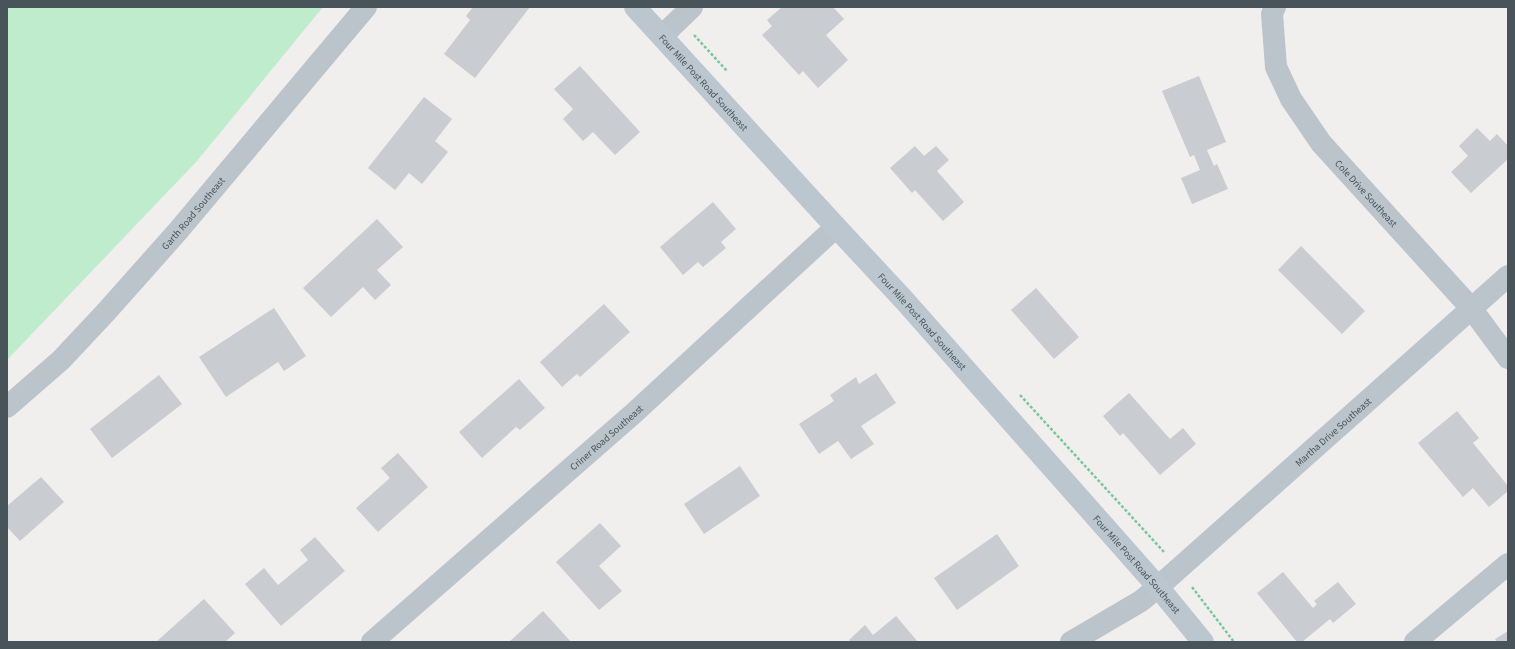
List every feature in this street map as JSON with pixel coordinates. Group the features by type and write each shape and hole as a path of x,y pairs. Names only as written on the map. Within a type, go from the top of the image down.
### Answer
{"main road":[{"name":"Four Mile Post Road Southeast","path":"635,7 836,228 904,300 1158,587 1203,642"}],"street":[{"name":"Garth Road Southeast","path":"7,407 61,360 106,312 178,231 366,7"},
{"path":"662,36 692,7"},
{"name":"Cole Drive Southeast","path":"1275,7 1272,14 1276,67 1291,99 1322,143 1471,308 1508,358"},
{"name":"Criner Road Southeast","path":"372,642 634,413 836,228"},
{"name":"Martha Drive Southeast","path":"1070,642 1141,601 1158,587 1508,276"},
{"path":"1416,642 1508,564"}],"green space":[{"path":"7,7 323,7 197,161 7,360"}],"building":[{"path":"473,7 530,7 475,78 444,54 470,20 466,16"},
{"path":"782,7 833,7 844,19 826,35 848,60 818,88 803,71 799,75 762,35 772,26 767,20"},
{"path":"580,66 640,132 615,155 593,132 583,141 563,119 573,109 554,89"},
{"path":"1199,76 1226,142 1207,150 1214,166 1217,164 1228,189 1192,204 1181,178 1200,170 1194,155 1190,157 1162,91"},
{"path":"424,97 452,119 435,141 448,152 422,184 409,173 395,190 368,168"},
{"path":"1477,128 1490,141 1497,134 1508,146 1508,159 1471,193 1451,172 1468,156 1459,146"},
{"path":"915,146 924,156 936,146 949,160 937,171 964,202 943,221 915,190 912,193 890,168"},
{"path":"713,202 736,229 721,242 726,248 703,267 698,262 683,275 660,247"},
{"path":"377,219 403,247 377,270 391,285 375,300 363,287 331,317 303,288"},
{"path":"1301,246 1365,311 1342,334 1278,270"},
{"path":"1036,288 1079,337 1054,359 1011,310"},
{"path":"604,304 630,332 580,377 577,374 562,387 540,362"},
{"path":"274,308 306,356 284,371 278,362 226,397 199,357"},
{"path":"876,373 896,403 861,426 874,444 851,459 838,441 819,454 799,424 834,401 830,395 856,377 859,384"},
{"path":"159,375 182,404 112,458 90,429"},
{"path":"519,379 545,408 520,430 516,427 482,458 459,432"},
{"path":"1129,393 1170,439 1183,428 1196,444 1160,475 1123,433 1120,436 1103,416"},
{"path":"1457,411 1479,438 1473,443 1508,486 1508,491 1489,507 1473,488 1463,497 1418,443"},
{"path":"398,453 428,487 378,532 356,508 390,478 381,468"},
{"path":"740,466 760,496 704,534 684,504"},
{"path":"41,477 64,502 20,541 7,527 7,506"},
{"path":"600,523 621,546 599,566 622,591 599,610 556,562"},
{"path":"997,534 1019,566 957,610 934,578"},
{"path":"315,537 345,571 281,626 245,584 264,568 278,585 308,560 300,550"},
{"path":"1283,572 1313,608 1317,604 1314,601 1338,582 1356,604 1333,623 1330,619 1302,642 1297,642 1257,593"},
{"path":"204,599 235,633 225,642 156,642"},
{"path":"543,611 571,642 509,642"},
{"path":"896,616 918,642 851,642 849,640 865,625 873,635"},
{"path":"1508,631 1508,642 1497,642 1495,639"}]}
